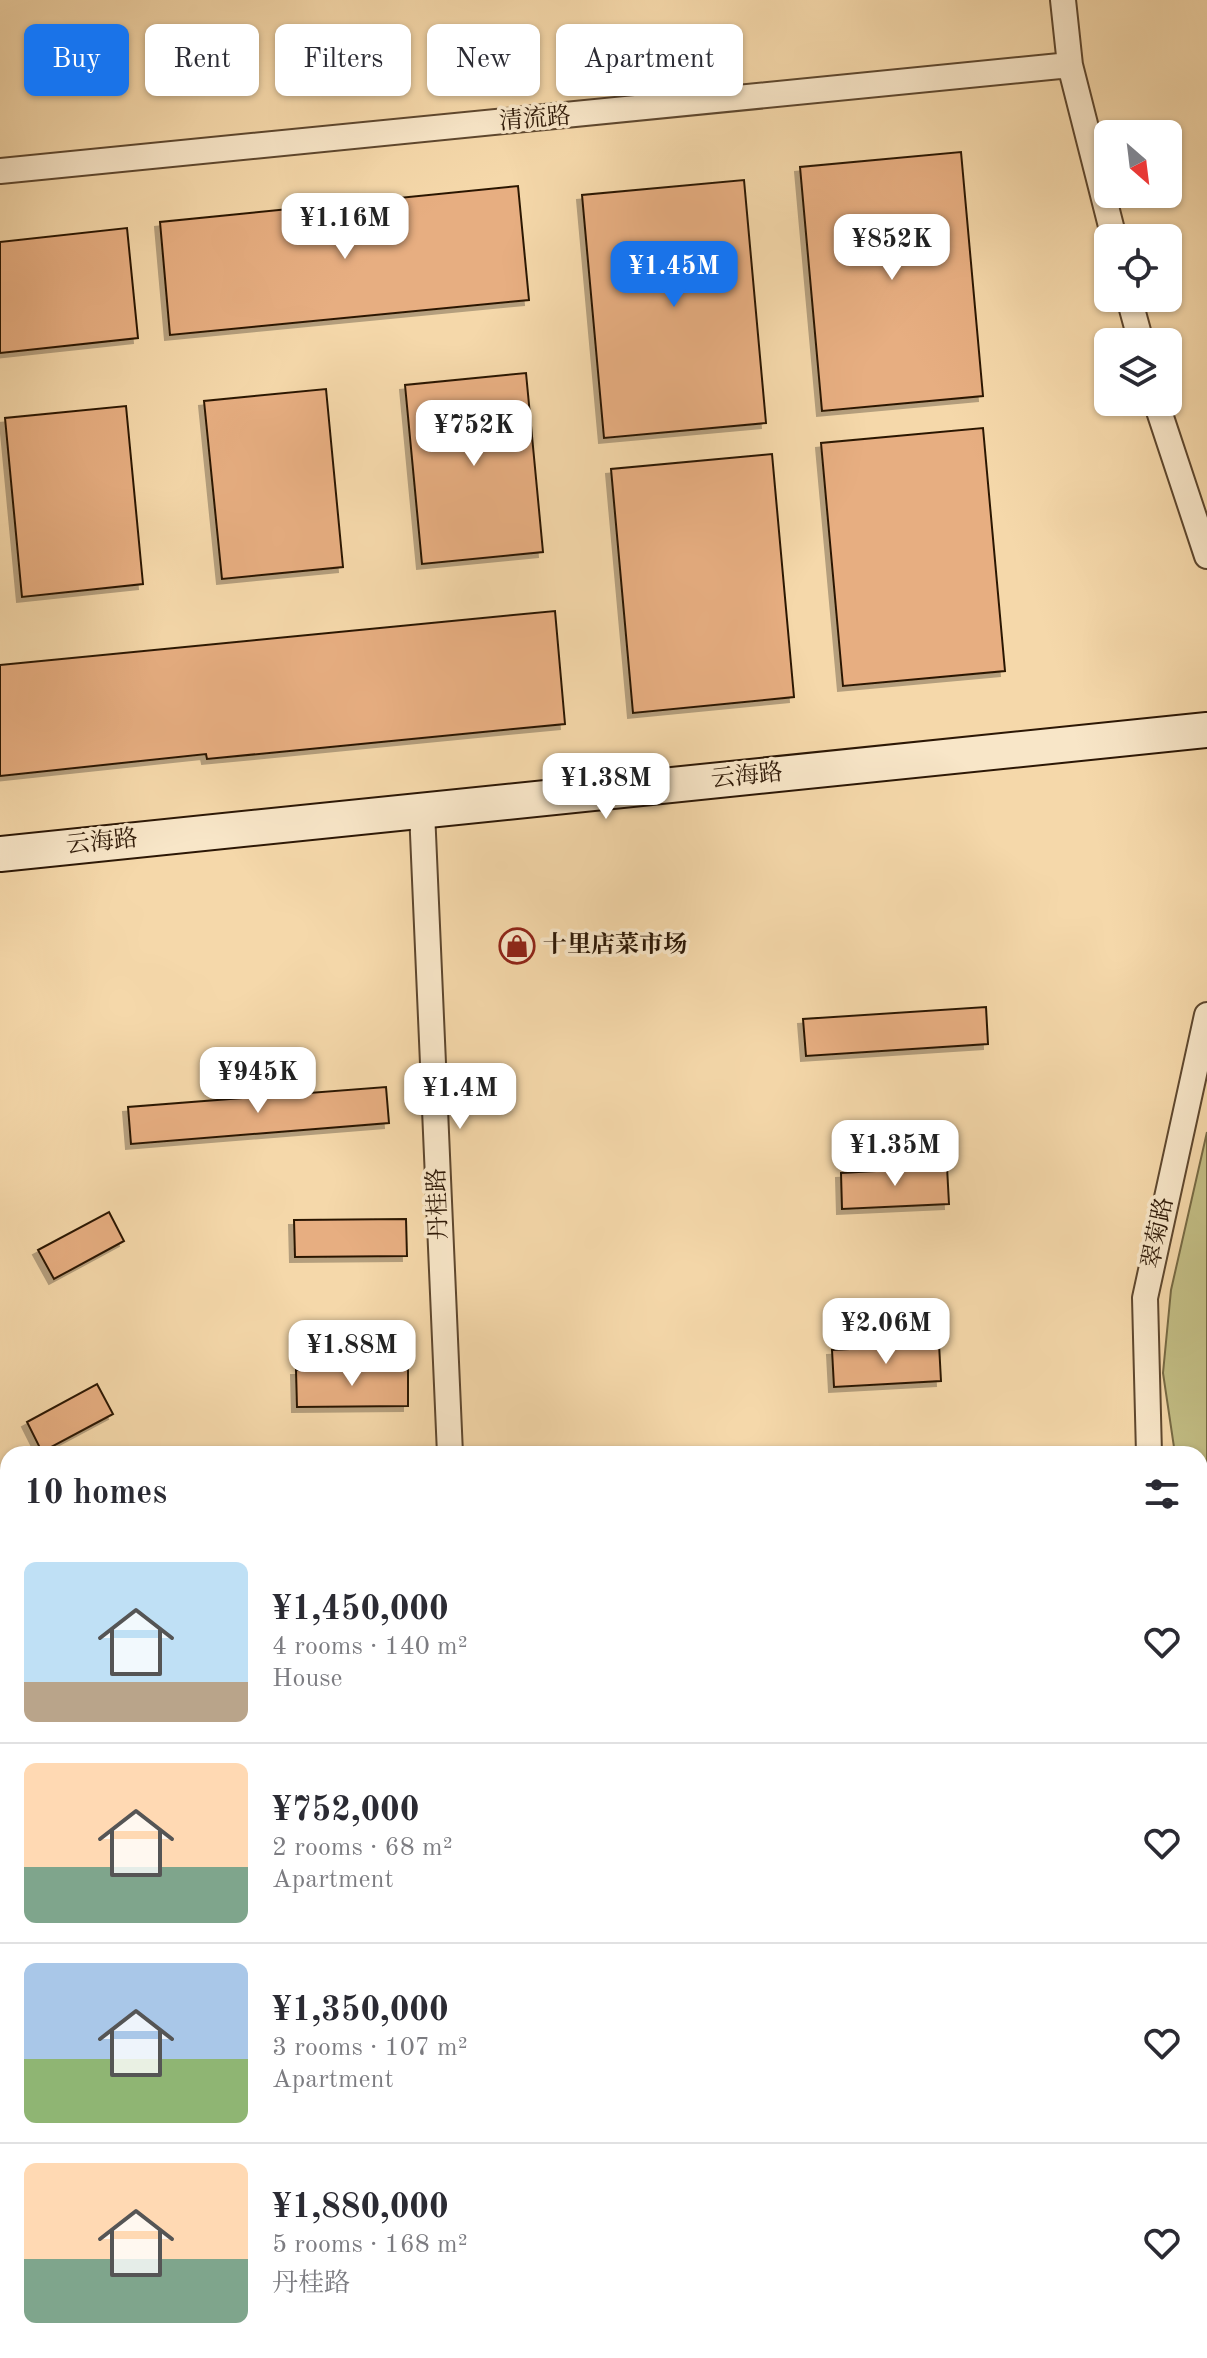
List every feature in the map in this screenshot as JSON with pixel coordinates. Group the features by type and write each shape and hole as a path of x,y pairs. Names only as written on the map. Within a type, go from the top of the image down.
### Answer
{"street":[{"path":"1063,0 1070,65 1110,224"},
{"name":"清流路","path":"0,171 883,86 1070,65"},
{"path":"1161,416 1207,556"},
{"name":"云海路","path":"0,854 1207,730"},
{"name":"丹桂路","path":"422,811 450,1446"},
{"name":"翠菊路","path":"1149,1446 1145,1298 1207,1015"}],"shaded area":[{"path":"1207,1132 1207,1446 1174,1446 1163,1373 1171,1290"}],"building":[{"path":"961,152 983,396 822,411 800,167"},
{"path":"744,180 766,423 604,438 582,195"},
{"path":"518,186 529,300 170,335 160,222"},
{"path":"127,228 138,338 0,353 0,242"},
{"path":"526,373 543,552 422,564 405,385"},
{"path":"326,389 343,567 222,579 204,401"},
{"path":"126,406 143,584 22,597 5,418"},
{"path":"983,428 1005,671 843,686 821,443"},
{"path":"772,454 794,697 633,713 611,469"},
{"path":"555,611 565,724 207,759 206,754 0,776 0,665"},
{"path":"986,1007 988,1044 806,1056 803,1019"},
{"path":"386,1087 389,1123 131,1144 128,1107"},
{"path":"947,1167 949,1204 842,1209 841,1173"},
{"path":"109,1212 124,1241 54,1279 38,1250"},
{"path":"406,1219 407,1256 295,1257 294,1220"},
{"path":"939,1344 941,1381 834,1387 832,1350"},
{"path":"408,1369 408,1406 297,1407 296,1370"},
{"path":"97,1384 113,1414 53,1446 39,1446 27,1422"}],"place":[{"name":"十里店菜市场","path":"517,946"}]}
